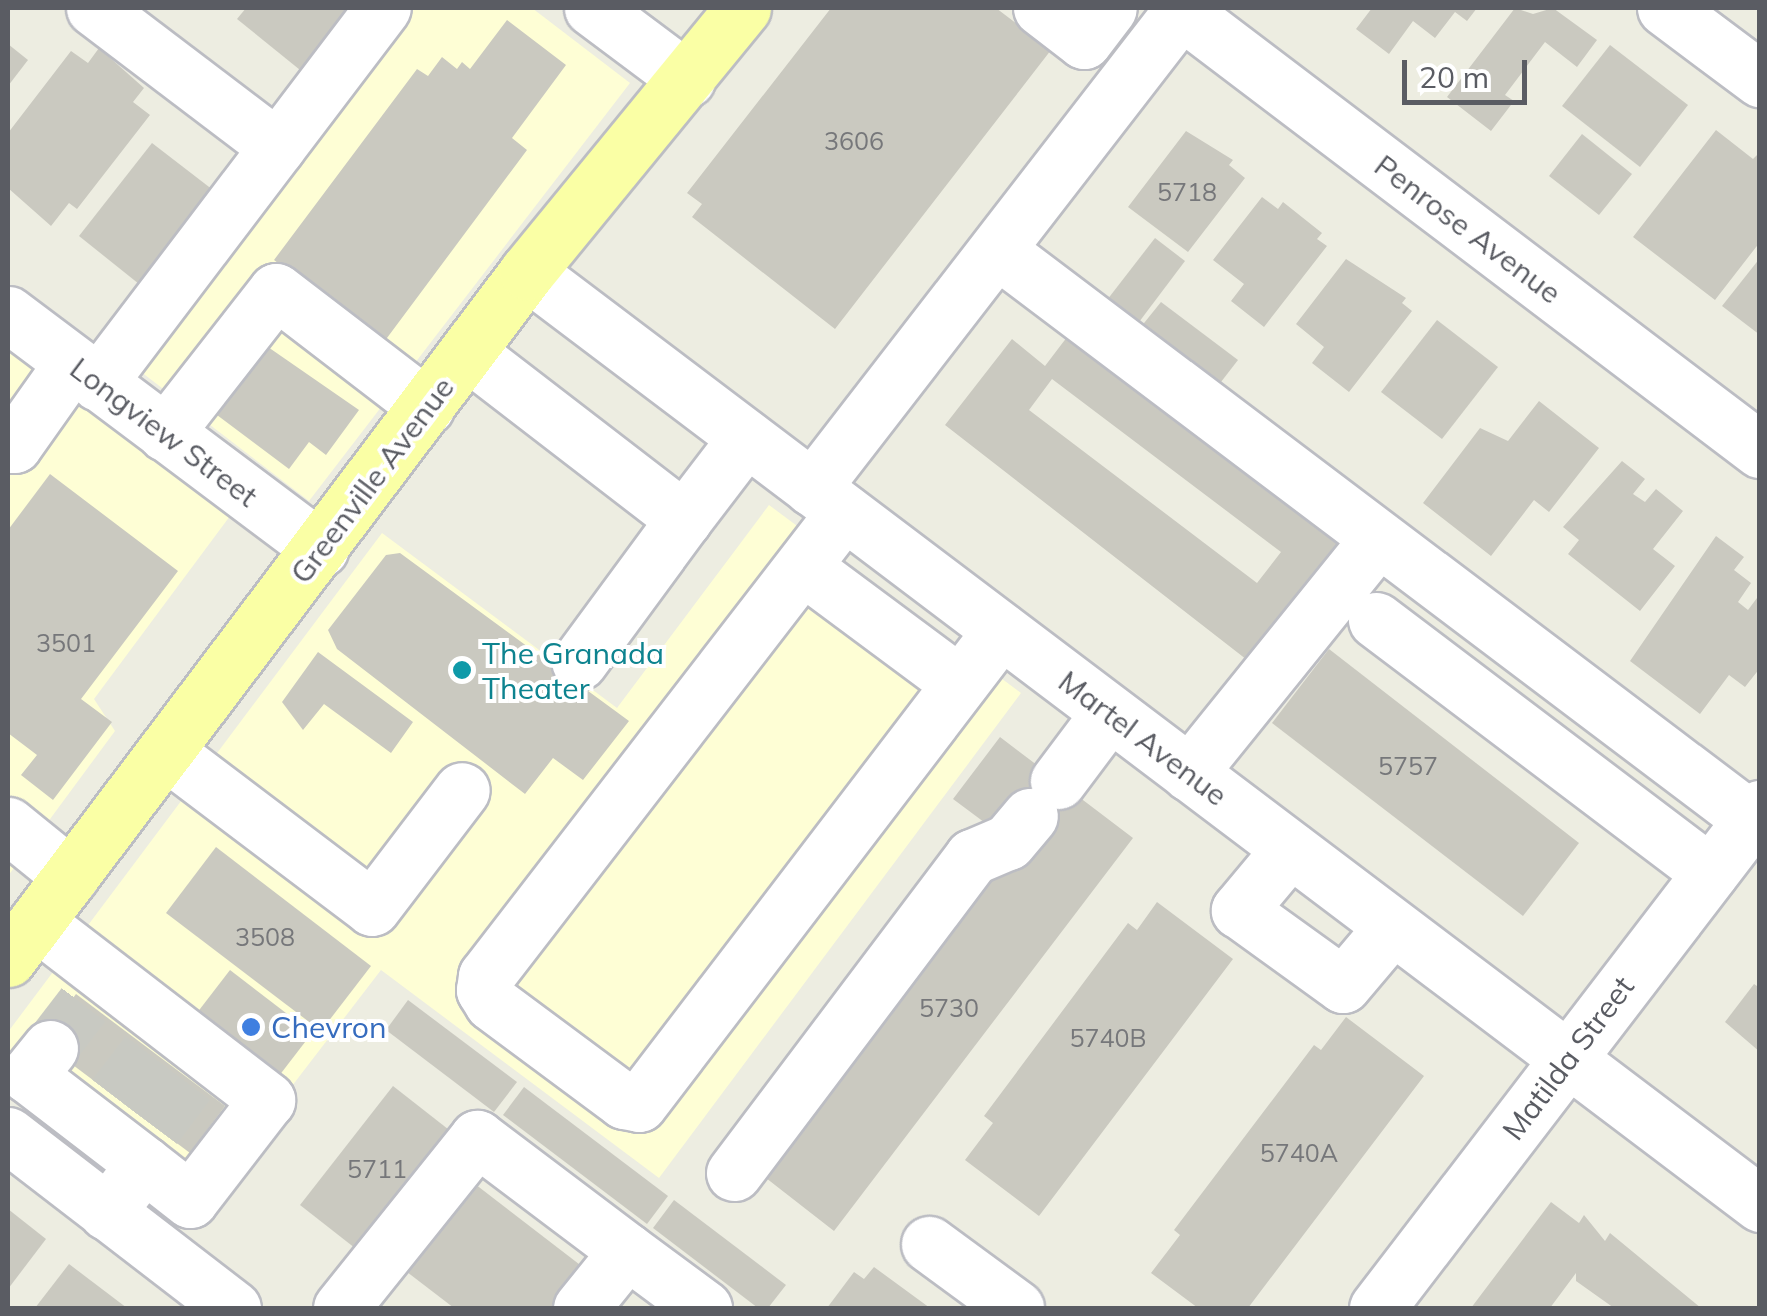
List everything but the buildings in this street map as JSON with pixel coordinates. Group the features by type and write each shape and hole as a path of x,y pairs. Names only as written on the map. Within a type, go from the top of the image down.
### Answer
{"main road":[{"name":"Greenville Avenue","path":"22,940 527,272 743,8"}],"street":[{"path":"94,8 276,147"},
{"path":"8,445 14,445 84,373 276,147 383,8"},
{"path":"592,8 688,79"},
{"path":"1041,8 1084,41 1109,8"},
{"path":"1666,8 1760,80"},
{"path":"1000,630 650,1095 639,1104 624,1101 492,1003 484,990 486,976 803,567 828,500 996,250 1179,9"},
{"name":"Penrose Avenue","path":"1179,9 1760,450"},
{"path":"996,250 1377,540 1757,818"},
{"name":"Martel Avenue","path":"527,272 1760,1204"},
{"path":"166,433 276,291 427,406"},
{"name":"Longview Street","path":"8,314 321,549"},
{"path":"468,352 684,519"},
{"path":"579,662 746,438"},
{"path":"1189,773 1377,540"},
{"path":"803,567 959,683"},
{"path":"885,628 924,573"},
{"path":"1376,620 1710,873"},
{"path":"734,1173 972,856 1008,842 1109,712"},
{"path":"166,752 372,908 462,790"},
{"name":"Matilda Street","path":"1377,1308 1710,873 1757,818"},
{"path":"8,826 72,876"},
{"path":"1290,849 1239,910 1342,985 1392,927"},
{"path":"22,940 161,1038 267,1100 190,1200 117,1121"},
{"path":"14,1140 117,1121"},
{"path":"107,1212 117,1121"},
{"path":"340,1308 477,1138 704,1308"},
{"path":"14,1140 232,1308"},
{"path":"929,1244 1016,1308"},
{"path":"581,1308 627,1251"}],"shaded area":[{"path":"366,8 532,8 630,83 309,501 106,345"},
{"path":"8,345 233,512 94,699 115,731 8,876"},
{"path":"769,505 1021,693 659,1178 381,970 186,1224 8,1088 8,1032 382,533 617,708"}],"tunnel":[{"path":"50,1048 86,1001"},
{"path":"114,1096 150,1049"},
{"path":"155,1127 190,1080"}],"place":[{"name":"The Granada Theater","path":"462,670"},
{"name":"Chevron","path":"251,1027"}]}
